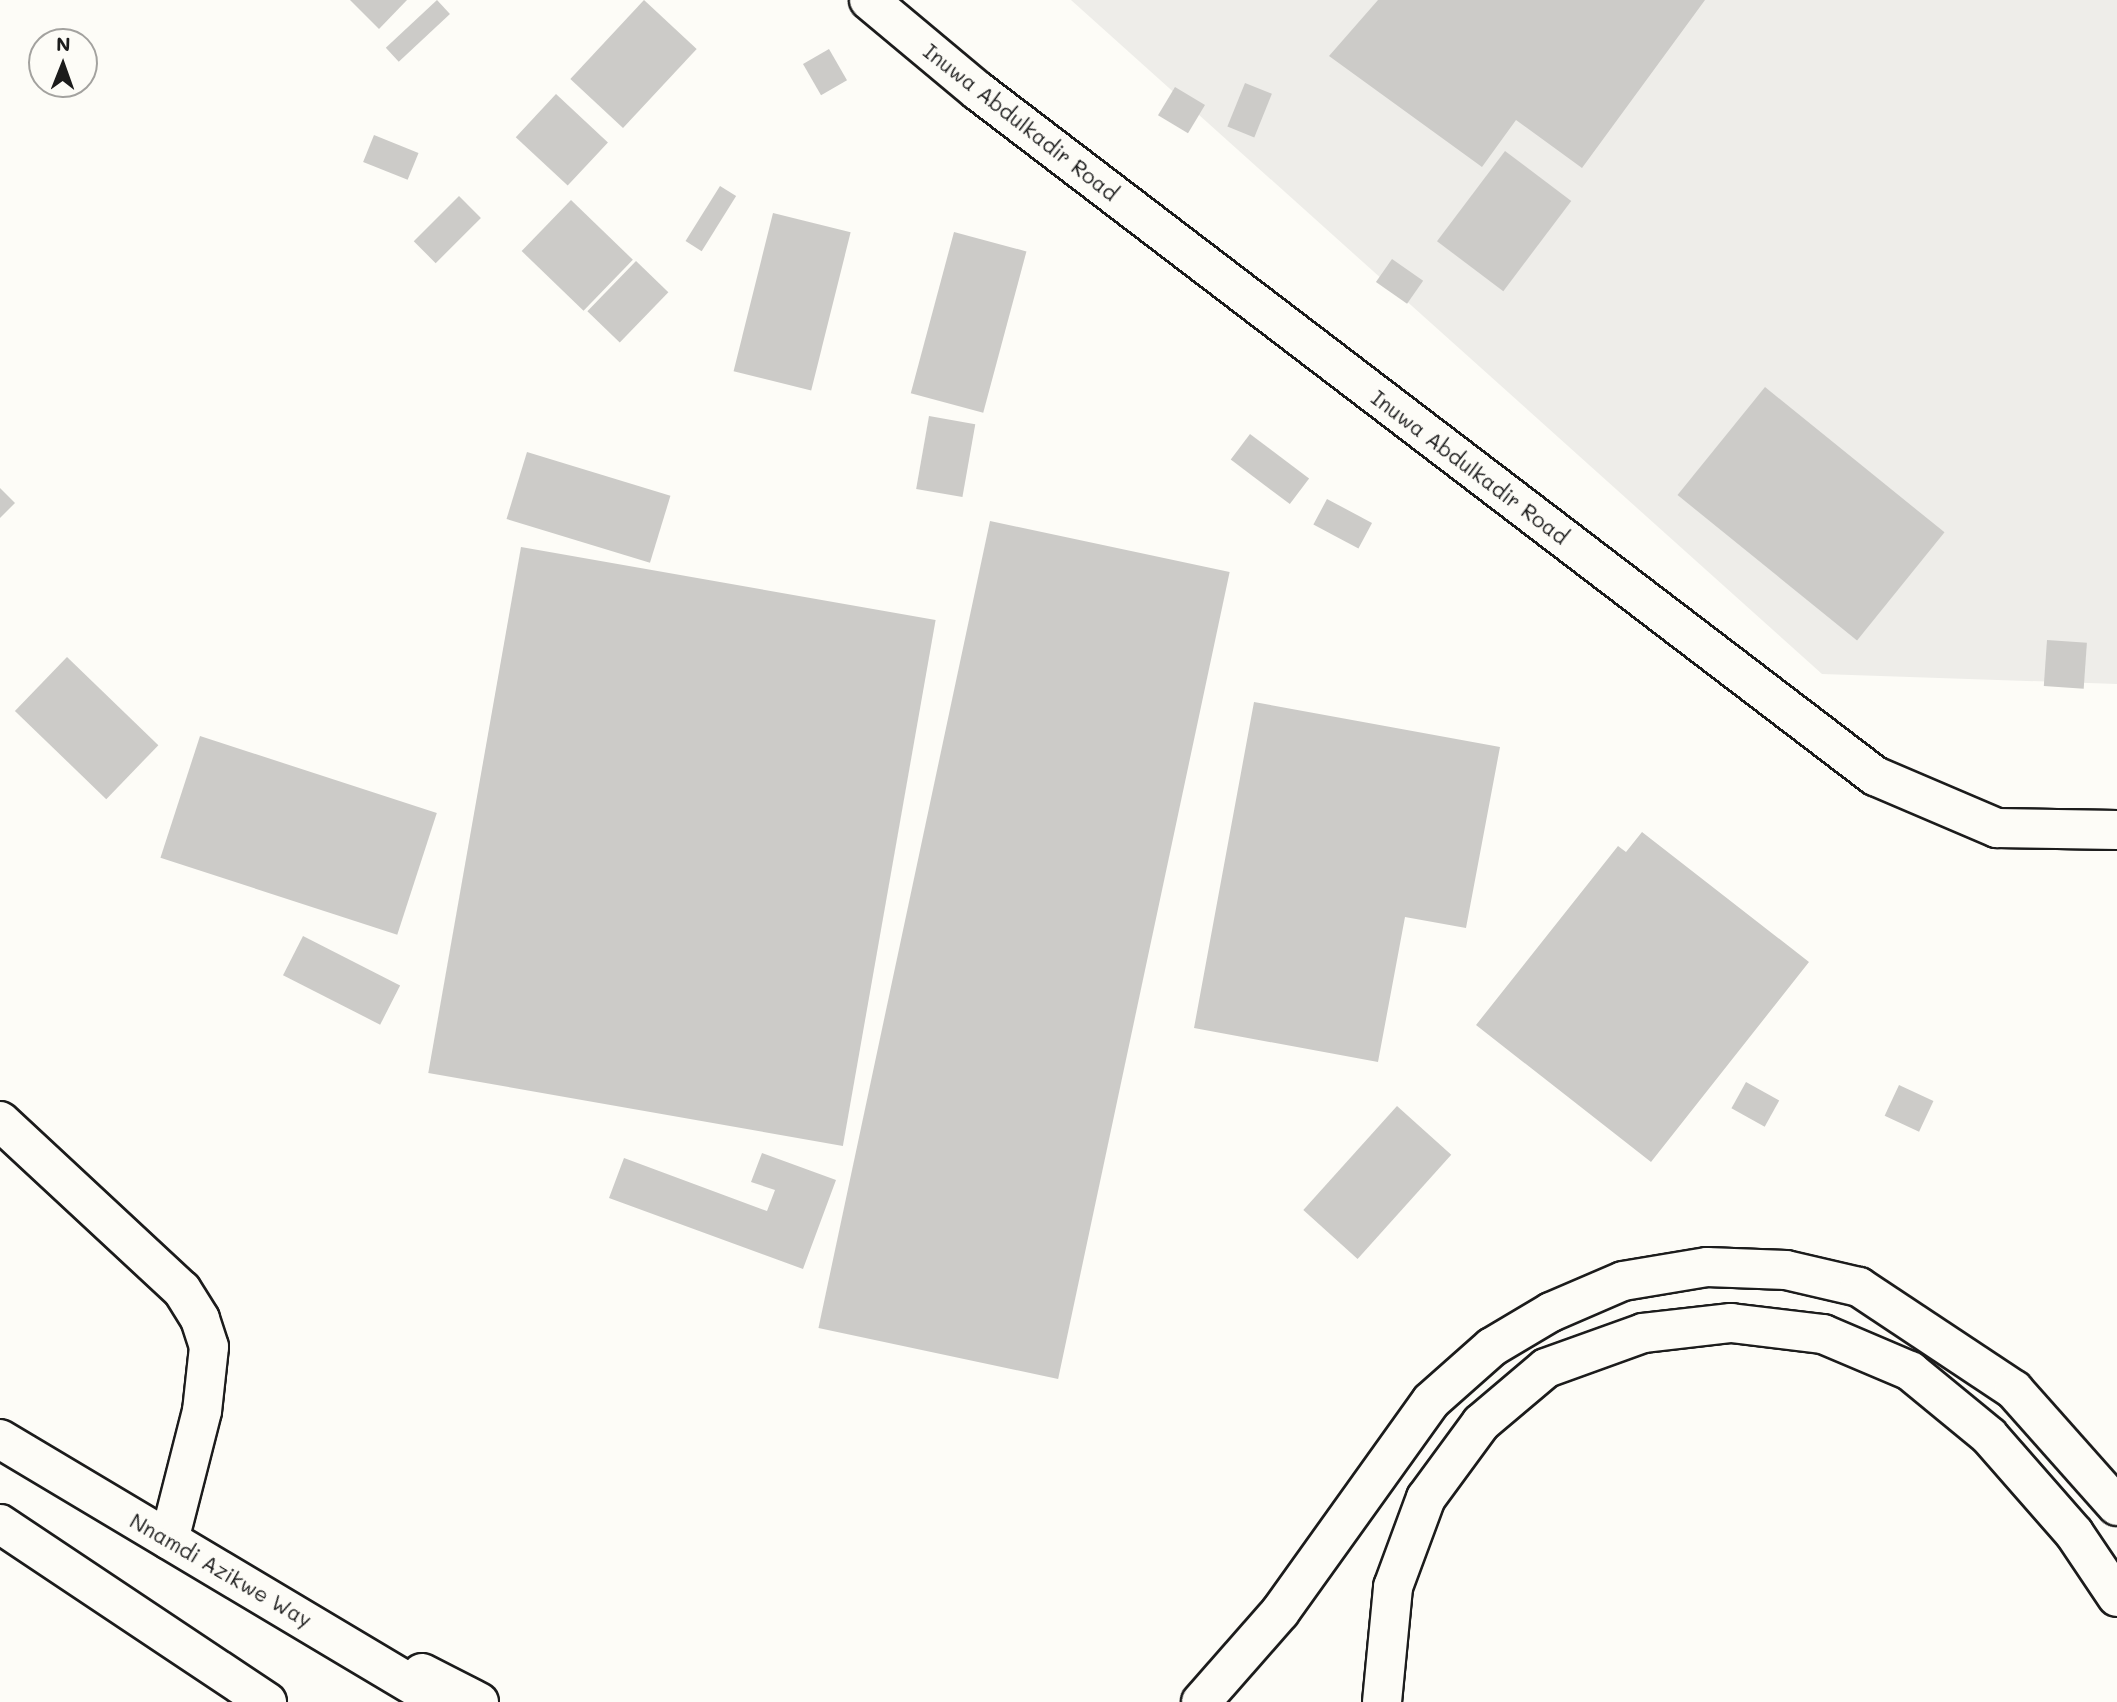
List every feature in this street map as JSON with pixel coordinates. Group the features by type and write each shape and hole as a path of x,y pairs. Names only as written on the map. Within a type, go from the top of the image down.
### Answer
{"main road":[{"name":"Inuwa Abdulkadir Road","path":"869,0 978,91 1875,776 1997,828 2117,831"},
{"path":"0,1121 182,1290 200,1319 209,1347 202,1411 169,1540"},
{"path":"1201,1702 1280,1612 1431,1401 1492,1347 1551,1312 1623,1281 1707,1268 1786,1270 1859,1287 2014,1390 2117,1506"},
{"path":"1382,1702 1394,1587 1426,1497 1481,1423 1546,1368 1643,1333 1731,1323 1823,1334 1910,1371 1989,1436 2074,1533 2117,1597"},
{"name":"Nnamdi Azikwe Way","path":"0,1439 267,1595 441,1702"},
{"path":"0,1524 267,1702"},
{"path":"267,1595 480,1702"}],"shaded area":[{"path":"1071,0 2117,0 2117,684 1822,674"}],"building":[{"path":"350,0 407,0 379,29"},
{"path":"437,0 450,14 399,62 386,48"},
{"path":"644,0 697,49 623,128 570,79"},
{"path":"1378,0 1705,0 1582,168 1516,120 1482,167 1329,56"},
{"path":"829,49 847,80 821,95 803,64"},
{"path":"1245,83 1272,94 1254,137 1227,127"},
{"path":"1175,87 1205,105 1188,133 1158,115"},
{"path":"556,94 608,142 568,186 516,137"},
{"path":"374,135 419,153 408,180 363,162"},
{"path":"1505,151 1571,201 1503,291 1437,241"},
{"path":"720,186 736,196 702,251 686,241"},
{"path":"459,196 481,218 436,263 414,241"},
{"path":"571,200 633,260 584,311 522,251"},
{"path":"773,213 851,232 811,391 734,371"},
{"path":"954,232 1026,251 983,413 911,393"},
{"path":"1392,259 1423,281 1407,304 1376,282"},
{"path":"636,261 668,292 620,343 587,311"},
{"path":"1765,387 1945,532 1857,640 1678,495"},
{"path":"929,416 975,424 962,497 916,489"},
{"path":"1250,434 1309,479 1290,504 1231,460"},
{"path":"527,452 670,496 650,563 507,519"},
{"path":"0,488 15,503 0,518"},
{"path":"1327,499 1372,523 1358,549 1313,525"},
{"path":"990,521 1230,572 1058,1379 818,1328"},
{"path":"521,547 936,620 843,1146 428,1073"},
{"path":"2047,640 2087,643 2084,689 2044,686"},
{"path":"67,657 158,745 106,799 15,711"},
{"path":"1254,702 1500,747 1466,928 1405,917 1378,1062 1194,1028"},
{"path":"200,736 437,813 397,935 160,858"},
{"path":"1642,832 1809,962 1651,1162 1476,1025 1618,846 1626,852"},
{"path":"303,936 400,985 380,1025 283,975"},
{"path":"1746,1082 1779,1100 1765,1127 1731,1108"},
{"path":"1899,1085 1933,1101 1919,1132 1885,1116"},
{"path":"1397,1106 1451,1155 1358,1259 1303,1210"},
{"path":"762,1153 836,1180 803,1269 609,1198 624,1158 767,1211 775,1190 751,1182"}]}
